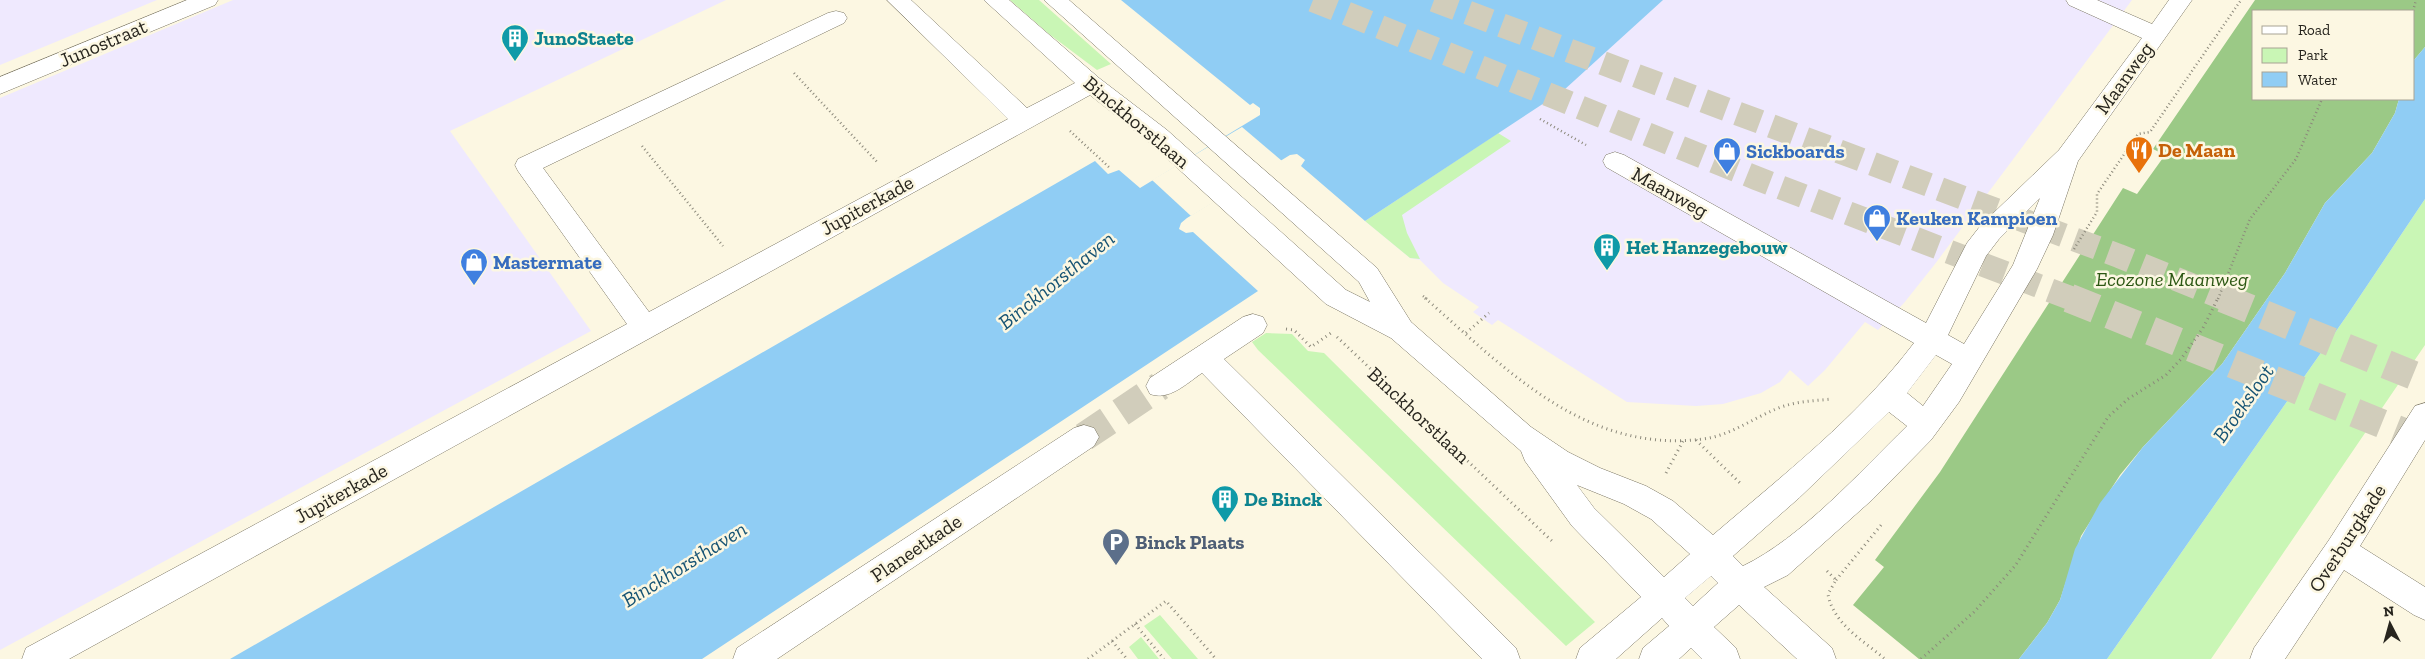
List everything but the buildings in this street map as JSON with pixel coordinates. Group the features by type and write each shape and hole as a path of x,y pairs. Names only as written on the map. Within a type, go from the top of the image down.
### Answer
{"street":[{"name":"Junostraat","path":"0,86 207,0"},
{"path":"898,0 1024,120"},
{"name":"Binckhorstlaan","path":"995,0 1091,84 1143,124 1336,296 1401,330 1521,436 1573,469 1650,503 1684,528 1820,659"},
{"name":"Binckhorstlaan","path":"1055,0 1368,275 1401,330"},
{"path":"2077,0 2156,34"},
{"name":"Maanweg","path":"1662,598 1788,489 1888,395 1932,339 1976,250 1990,232 2068,156 2181,0"},
{"path":"644,328 528,165 836,18"},
{"name":"Jupiterkade","path":"38,659 1091,84"},
{"name":"Maanweg","path":"1691,627 1740,584 1778,564 1802,545 1868,485 1926,424 1970,361 2031,256 2068,156"},
{"name":"Maanweg","path":"1615,161 1970,361"},
{"path":"1160,386 1213,366 1253,325"},
{"path":"1213,366 1504,659"},
{"path":"1888,395 1926,424"},
{"name":"Overburgkade","path":"2266,659 2340,550 2425,415"},
{"name":"Binckhorstlaan","path":"1521,436 1583,516 1724,659"},
{"name":"Planeetkade","path":"749,659 1084,437"},
{"path":"2340,550 2425,605"},
{"path":"1592,659 1662,598"},
{"path":"1655,659 1691,627"}],"path":[{"name":"Jupiterkade","path":"771,49 876,162"},
{"path":"1921,659 1979,607 2015,566 2108,417 2128,399 2166,374 2181,359 2215,306 2250,219 2264,198 2296,159 2322,100"},
{"name":"Maanweg","path":"1540,119 1615,161"},
{"path":"622,120 723,246"},
{"path":"1072,133 1112,169"},
{"path":"1421,294 1541,397 1577,419 1621,434 1654,440 1684,441 1721,435 1792,403 1888,395"},
{"path":"1466,333 1489,313"},
{"name":"Binckhorstlaan","path":"1324,325 1555,544"},
{"path":"1294,330 1310,347 1332,332"},
{"path":"1088,659 1166,601 1216,659"},
{"path":"1135,624 1164,659"},
{"path":"1112,641 1127,659"}],"shaded area":[{"path":"0,0 157,0 0,65"},
{"path":"233,0 726,0 450,131 591,331 0,650 0,98"},
{"path":"1635,0 2132,0 1935,264 1904,303 1878,330 1865,322 1825,370 1808,386 1790,370 1780,382 1761,393 1723,404 1696,406 1627,402 1498,320 1492,325 1473,312 1479,307 1443,283 1420,260 1410,258 1365,221 1363,211"}],"green space":[{"path":"1010,0 1039,0 1111,64 1097,70 1049,34"},
{"name":"Ecozone Maanweg","path":"2255,0 2425,0 2425,47 2415,59 2415,10 2252,10 2252,100 2399,100 2395,113 2372,153 2325,203 2285,273 2222,364 2143,447 2120,475 2081,536 2060,600 2047,623 2019,659 1919,659 1853,605 1884,567 1875,560 1940,472 2123,188 2137,194 2165,155 2153,149"},
{"path":"1498,133 1511,141 1402,215 1407,233 1420,259 1410,258 1365,221"},
{"path":"2425,199 2425,345 2211,659 2107,659 2348,314"},
{"path":"1266,333 1292,334 1308,351 1324,353 1595,622 1566,646 1258,350 1252,342"},
{"path":"1160,615 1198,659 1172,659 1144,626"},
{"path":"1141,637 1159,659 1138,659 1129,647"}],"water":[{"name":"Binckhorsthaven","path":"1121,0 1663,0 1564,90 1365,221 1301,166 1305,160 1297,154 1290,155 1187,218 1181,223 1179,229 1186,233 1193,232 1258,291 702,659 230,659 1095,161 1108,174 1119,170 1140,188 1260,115 1260,108 1253,103 1250,105"},
{"name":"Broeksloot","path":"2425,47 2425,199 2348,314 2107,659 2019,659 2047,623 2060,600 2075,549 2100,503 2143,447 2222,364 2285,273 2325,203 2372,153 2395,113 2399,100 2415,100 2415,59"}],"pier":[{"path":"1242,127 1282,161 1191,216 1152,180"}],"tunnel":[{"path":"1313,0 1756,178 2073,299"},
{"path":"1434,0 2119,256 2226,299"},
{"path":"2069,298 2425,441"},
{"path":"2223,298 2425,380"},
{"path":"1084,437 1160,386"}],"place":[{"name":"JunoStaete","path":"515,62"},
{"name":"De Maan","path":"2139,174"},
{"name":"Sickboards","path":"1727,175"},
{"name":"Keuken Kampioen","path":"1877,242"},
{"name":"Het Hanzegebouw","path":"1607,271"},
{"name":"Mastermate","path":"474,286"},
{"name":"De Binck","path":"1225,523"},
{"name":"Binck Plaats","path":"1116,566"}]}
